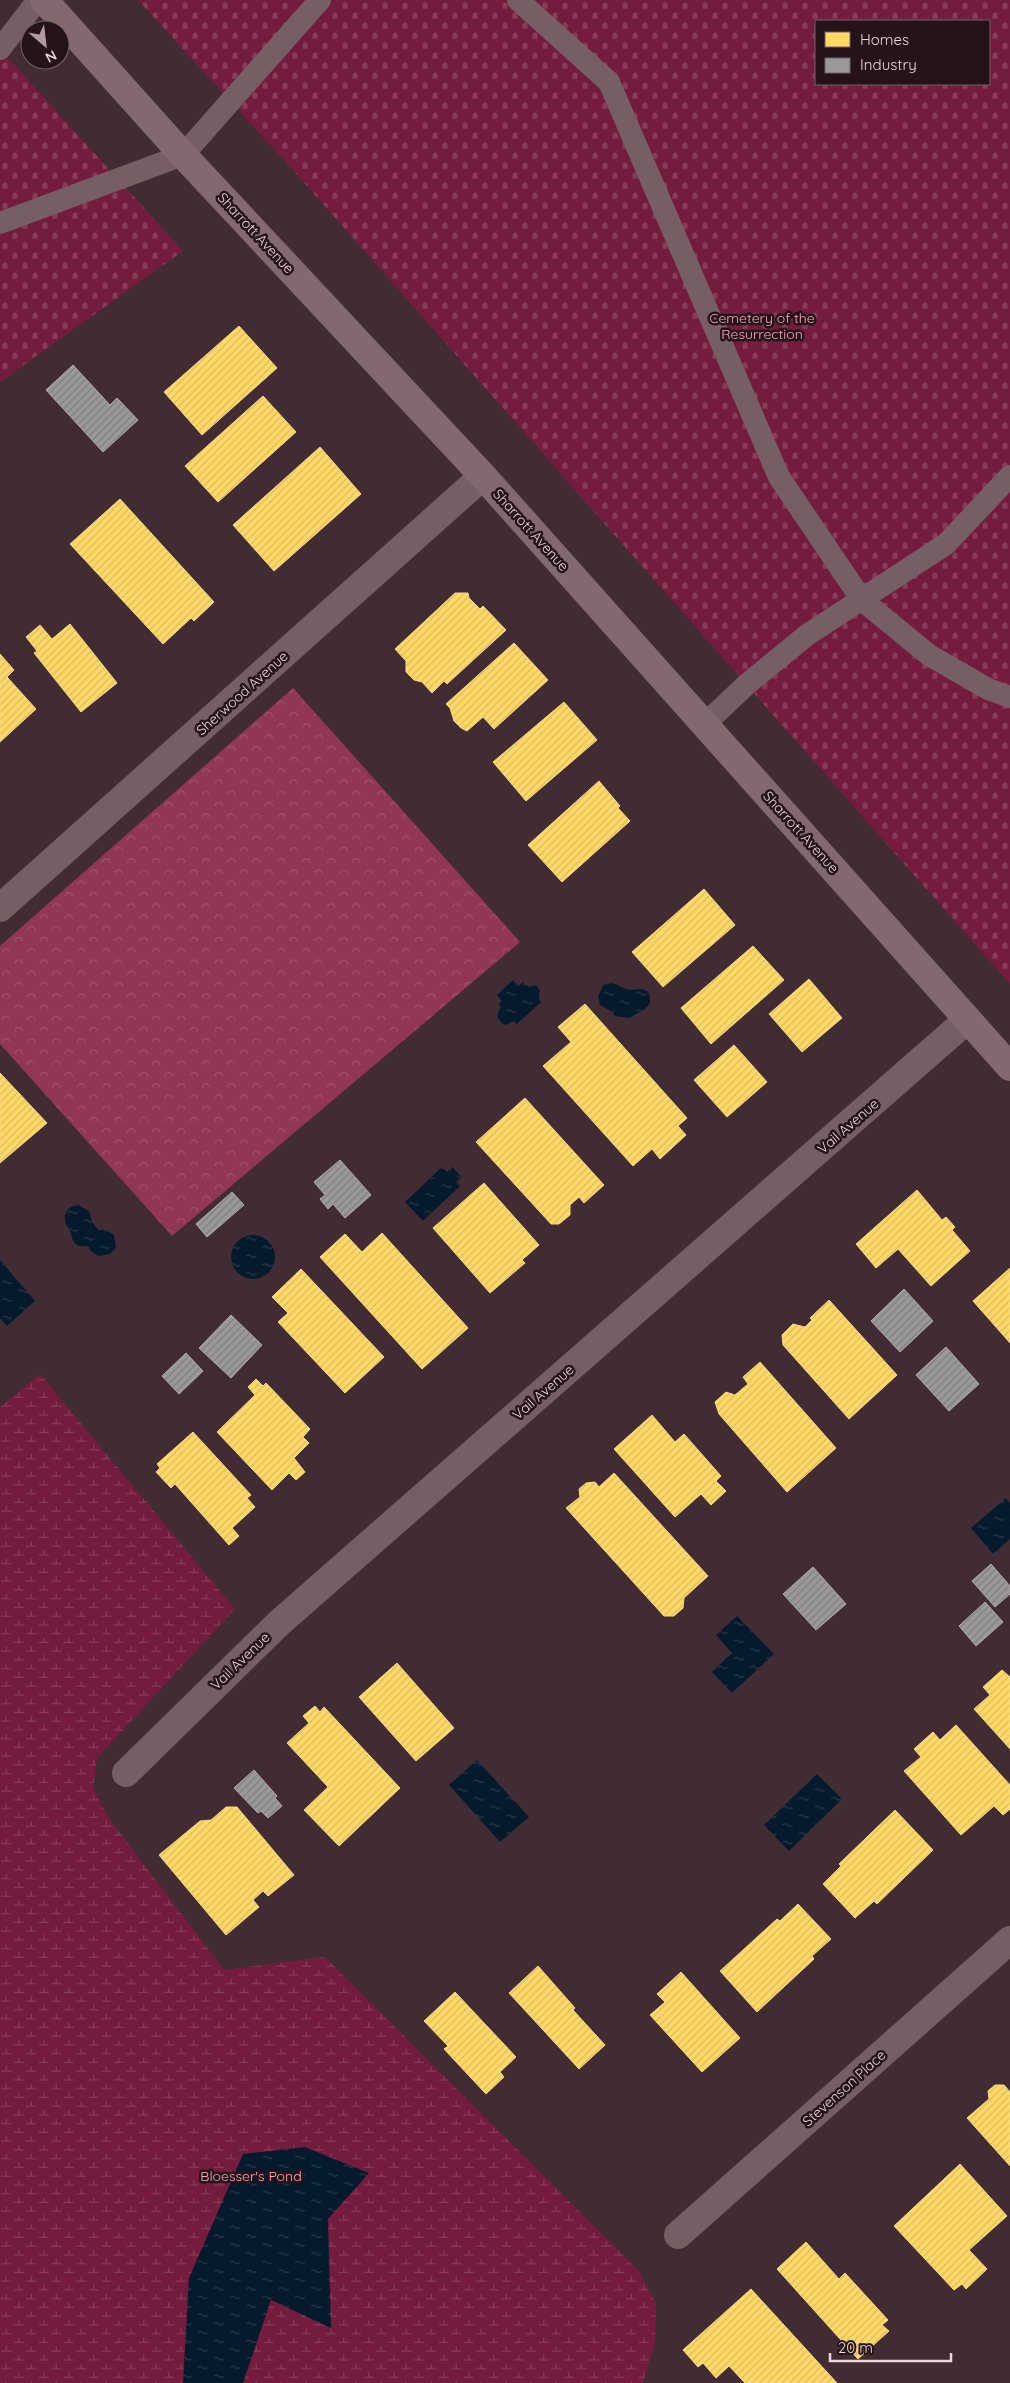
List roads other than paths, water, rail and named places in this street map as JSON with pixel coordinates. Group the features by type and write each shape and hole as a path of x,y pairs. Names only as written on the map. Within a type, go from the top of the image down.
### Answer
{"street":[{"name":"Sharrott Avenue","path":"44,0 183,155 483,476 1010,1067"},
{"name":"Sherwood Avenue","path":"0,908 483,476"},
{"name":"Vail Avenue","path":"126,1773 279,1624 968,1020"},
{"name":"Stevenson Place","path":"678,2235 1010,1940"}],"lane":[{"path":"0,49 38,0"},
{"path":"0,223 183,155 320,0"},
{"path":"518,0 609,82 779,477 862,600 929,655 988,689 1010,697"},
{"path":"705,724 748,684 807,635 946,544 1010,476"}],"water":[{"path":"513,980 518,986 523,982 525,985 537,986 540,991 539,1000 541,1002 517,1024 513,1021 506,1025 498,1018 501,1007 498,1004 502,1001 497,995"},
{"path":"611,983 629,990 645,990 649,994 650,1003 643,1010 629,1018 615,1016 611,1011 600,1005 598,997 603,985"},
{"path":"442,1167 447,1172 452,1167 462,1177 456,1182 460,1186 423,1221 405,1202"},
{"path":"78,1205 89,1211 92,1221 98,1230 107,1230 114,1235 116,1248 110,1254 98,1256 88,1246 79,1246 74,1242 66,1223 65,1215 70,1207"},
{"path":"253,1235 265,1239 271,1245 275,1257 271,1269 265,1275 253,1279 241,1275 235,1269 231,1257 235,1245 241,1239"},
{"path":"0,1260 35,1301 7,1326 0,1318"},
{"path":"1006,1498 1010,1503 1010,1539 993,1554 971,1528"},
{"path":"737,1616 774,1654 732,1693 712,1672 732,1653 716,1635"},
{"path":"477,1760 529,1817 500,1842 449,1785"},
{"path":"817,1774 842,1799 789,1851 764,1825"},
{"path":"305,2147 369,2173 328,2219 331,2328 271,2300 243,2383 183,2383 189,2278 243,2154"}],"park label":[{"name":"Cemetery of the Resurrection","path":"762,326"},
{"name":"Bloesser's Pond","path":"251,2176"}]}
